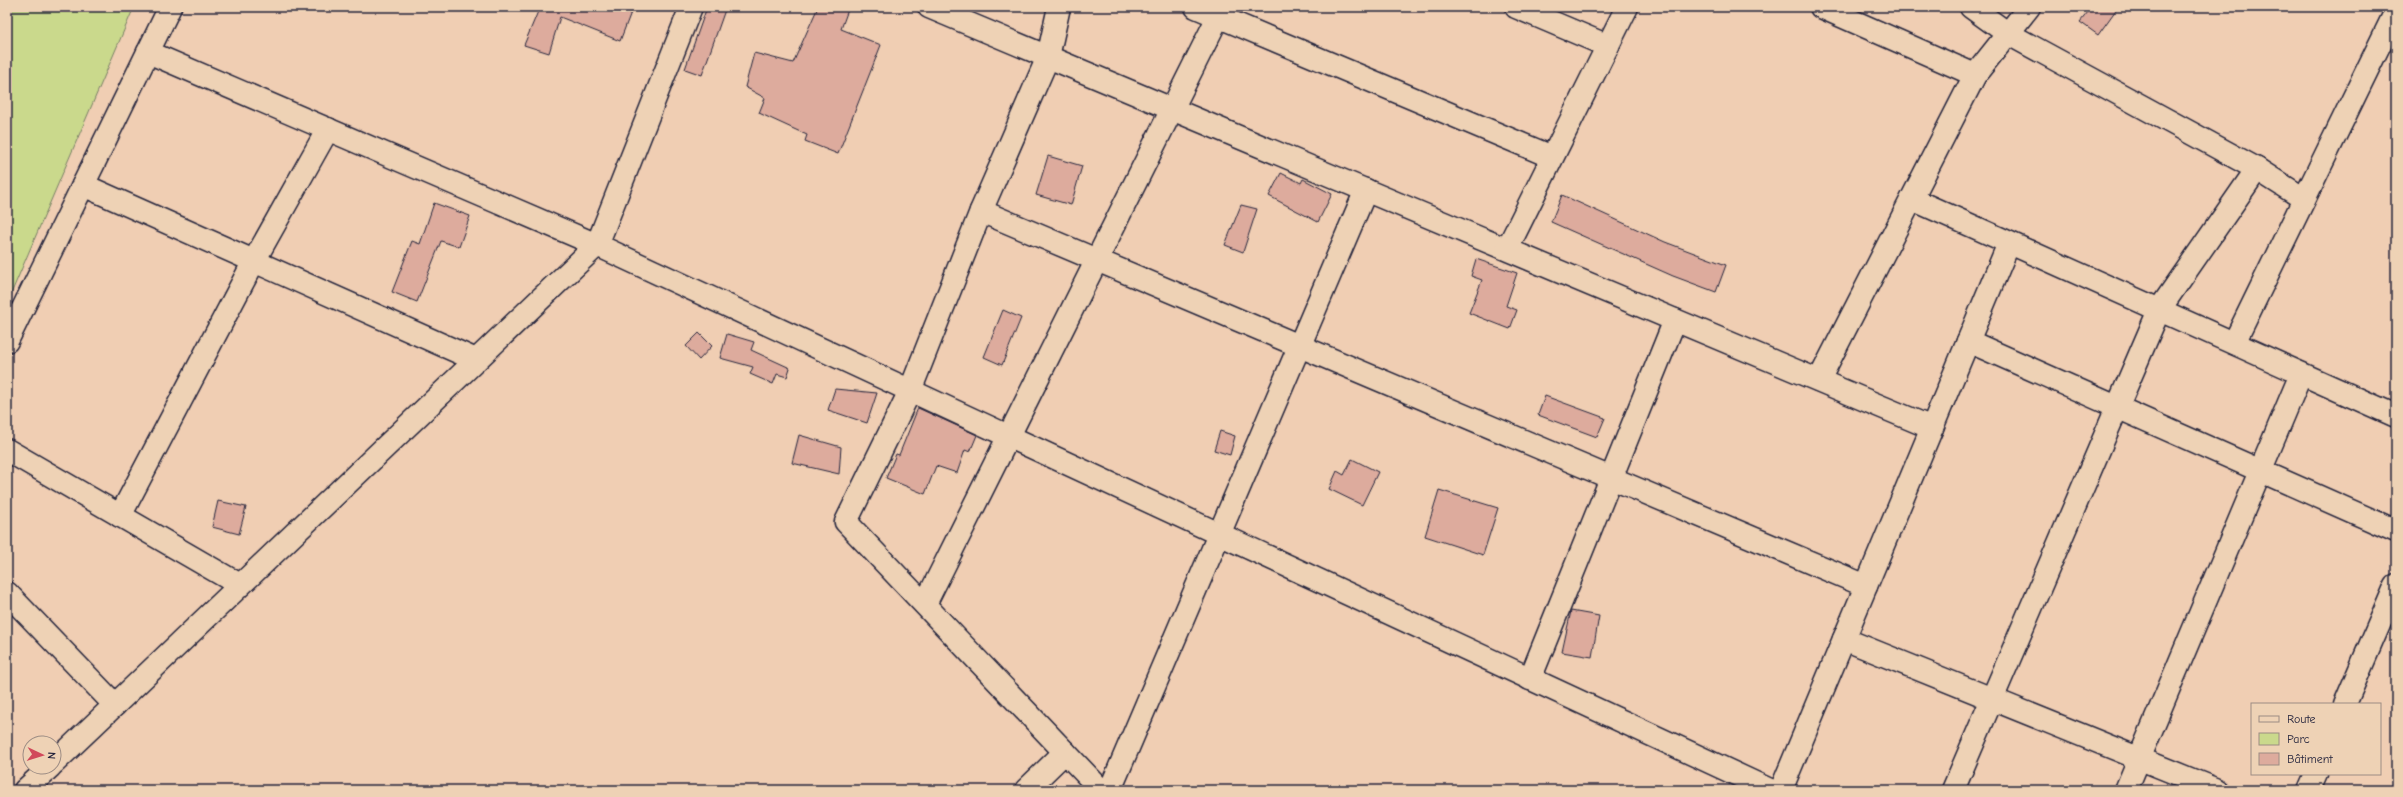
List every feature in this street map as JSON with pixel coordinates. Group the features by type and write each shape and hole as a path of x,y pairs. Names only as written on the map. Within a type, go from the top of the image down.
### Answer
{"street":[{"path":"7,341 170,7"},
{"path":"62,755 597,245 691,7"},
{"path":"928,7 1932,428"},
{"path":"1059,7 1048,57 981,211 910,391 846,522 1101,790"},
{"path":"1196,7 1221,12 1552,157"},
{"path":"1516,7 1608,46"},
{"path":"1506,249 1627,7"},
{"path":"1821,7 1975,75"},
{"path":"1971,7 2007,33 2257,170 2304,199"},
{"path":"1819,380 1975,75 2029,7"},
{"path":"2234,344 2396,11"},
{"path":"925,604 1221,12"},
{"path":"148,52 597,245 1770,790"},
{"path":"120,516 254,261 328,129"},
{"path":"1952,790 2159,310 2257,170"},
{"path":"83,185 476,360"},
{"path":"1110,790 1366,190"},
{"path":"1912,200 2396,416"},
{"path":"981,211 1866,586"},
{"path":"1781,790 2009,243"},
{"path":"1530,679 1675,320"},
{"path":"1968,340 2396,531"},
{"path":"2126,790 2301,374"},
{"path":"7,450 240,585"},
{"path":"2346,703 2396,585"},
{"path":"7,593 115,705"},
{"path":"1844,639 2217,790"},
{"path":"1026,790 1065,752"},
{"path":"26,790 42,775"},
{"path":"2309,790 2316,775"}],"green space":[{"path":"7,7 134,7 7,303"}],"building":[{"path":"537,7 633,7 620,41 560,17 549,53 524,45 539,9"},
{"path":"707,7 726,7 702,75 685,69"},
{"path":"818,7 849,7 841,29 881,45 838,154 805,141 807,135 759,113 765,98 745,87 754,53 793,63"},
{"path":"2092,7 2118,7 2098,35 2080,22"},
{"path":"1048,156 1082,166 1071,205 1036,195"},
{"path":"1281,173 1301,183 1303,179 1332,194 1318,222 1269,196"},
{"path":"1562,195 1665,242 1726,265 1716,292 1673,276 1551,222"},
{"path":"434,203 470,216 459,247 441,241 417,302 392,292 412,241 420,244"},
{"path":"1241,205 1257,209 1243,252 1225,245"},
{"path":"1476,259 1517,273 1506,306 1517,310 1510,329 1469,313 1482,280 1471,276"},
{"path":"1003,310 1021,318 1002,365 984,357"},
{"path":"699,333 712,346 699,360 686,346"},
{"path":"727,334 754,342 751,350 790,368 787,377 777,374 773,384 750,374 753,367 720,358"},
{"path":"835,389 877,393 867,423 828,410"},
{"path":"1545,396 1605,418 1597,437 1538,415"},
{"path":"918,408 977,435 970,452 965,450 957,473 936,466 925,494 886,478 896,454 899,455"},
{"path":"1220,431 1235,436 1230,455 1214,450"},
{"path":"799,435 841,447 839,474 792,463"},
{"path":"1352,459 1378,472 1362,505 1329,489 1337,471 1344,475"},
{"path":"1439,490 1498,508 1483,555 1425,536"},
{"path":"218,501 246,507 239,534 212,527"},
{"path":"1571,611 1599,616 1592,657 1562,652"}]}
